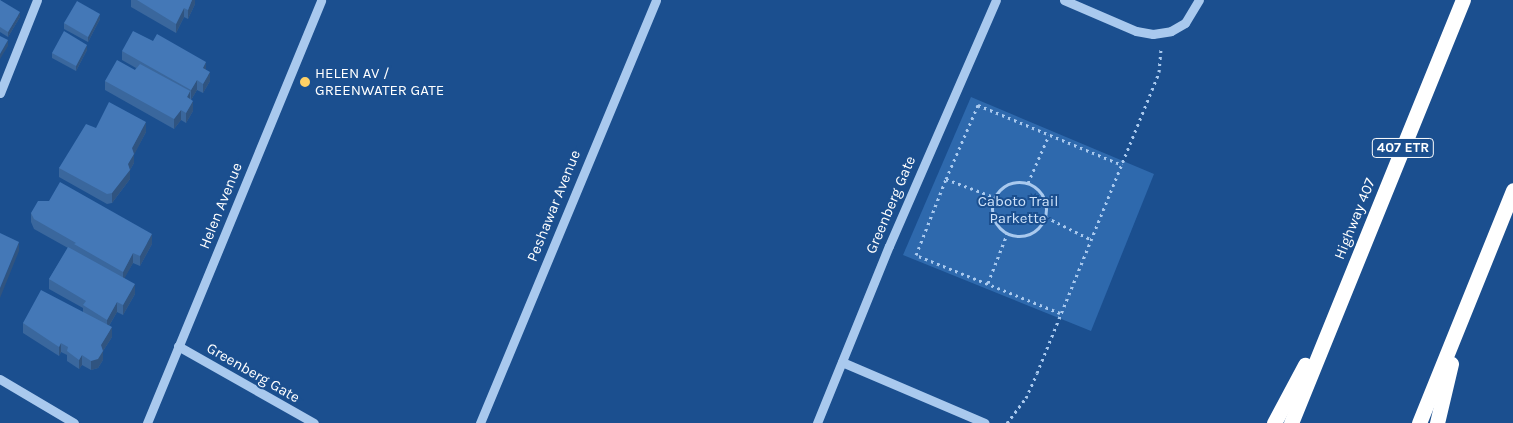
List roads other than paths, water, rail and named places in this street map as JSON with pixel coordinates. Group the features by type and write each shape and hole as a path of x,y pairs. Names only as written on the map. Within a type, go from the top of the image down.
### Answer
{"highway":[{"name":"Highway 407","path":"1291,423 1463,0"},
{"path":"1418,423 1513,190"},
{"path":"1274,423 1342,296"},
{"path":"1437,423 1460,320"}],"street":[{"path":"0,93 37,0"},
{"name":"Helen Avenue","path":"147,423 321,0"},
{"name":"Peshawar Avenue","path":"480,423 656,0"},
{"name":"Greenberg Gate","path":"816,423 996,0"},
{"path":"1064,0 1136,31 1154,34 1171,31 1185,23 1199,0"},
{"name":"Greenberg Gate","path":"178,346 314,423"},
{"path":"842,362 985,423"},
{"path":"0,379 74,423"}],"place":[{"name":"HELEN AV / GREENWATER GATE","path":"305,82"}],"park label":[{"name":"Caboto Trail Parkette","path":"1018,210"}]}
